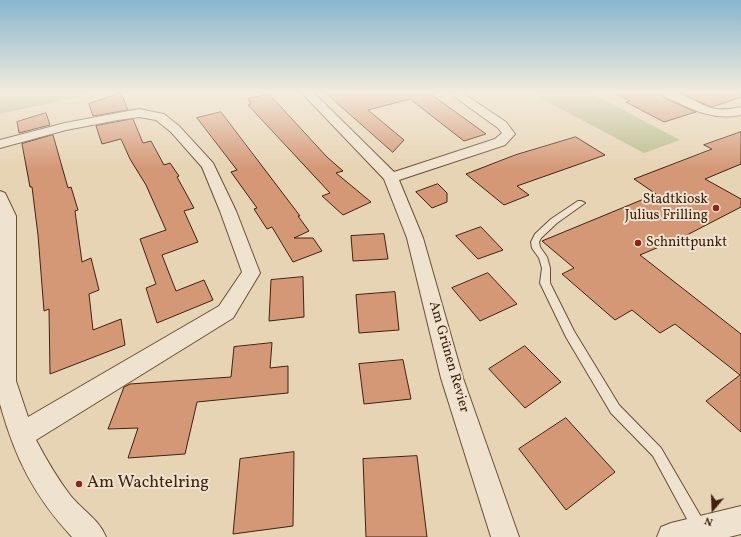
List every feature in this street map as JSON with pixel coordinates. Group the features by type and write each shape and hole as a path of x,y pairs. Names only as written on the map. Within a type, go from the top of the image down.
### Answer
{"street":[{"path":"0,144 65,127 113,117"},
{"path":"21,435 226,312 251,274 228,211 208,166 175,129 160,117"},
{"name":"Am Grünen Revier","path":"331,117 391,178 415,238 452,378 505,537"},
{"path":"391,178 500,142 509,134 502,124 491,117"},
{"path":"0,196 8,216 5,381 21,435 39,472 61,505 92,537"},
{"path":"671,537 741,520"}],"lane":[{"path":"581,203 554,221 538,236 535,242 536,248 543,257 546,268 545,283 570,334 615,409 657,452 700,530"}],"green space":[{"path":"576,117 637,117 680,140 644,153"}],"building":[{"path":"33,117 47,117 50,125 19,133 17,122"},
{"path":"225,117 300,216 298,216 309,231 294,238 313,238 322,251 293,262 272,227 267,229 254,209 257,208 231,172 237,170 197,118"},
{"path":"259,117 290,117 327,157 343,171 336,173 371,202 343,215 322,196 330,193"},
{"path":"353,117 376,117 404,140 393,152"},
{"path":"433,117 463,117 486,134 464,141"},
{"path":"655,117 680,117 664,122"},
{"path":"133,119 143,143 151,141 164,165 170,163 179,176 177,177 194,208 184,211 198,242 162,255 176,291 204,280 213,300 157,323 146,288 156,284 140,239 166,230 146,185 130,159 121,139 102,144 96,126"},
{"path":"741,132 741,164 705,179 741,199 741,207 685,236 640,255 741,334 741,432 706,401 740,375 675,324 660,333 632,310 615,320 562,274 574,268 542,241 656,194 634,179 712,149 704,145"},
{"path":"53,135 68,188 71,187 78,210 75,211 82,262 91,258 99,290 89,294 93,330 121,319 125,345 50,374 49,309 44,311 38,235 32,187 30,187 22,144"},
{"path":"576,137 605,155 517,186 529,195 504,205 466,174 515,155"},
{"path":"438,184 447,193 447,202 432,208 416,192"},
{"path":"481,227 503,250 478,259 456,236"},
{"path":"384,234 388,259 353,261 351,236"},
{"path":"488,273 517,304 480,321 452,288"},
{"path":"303,277 304,317 269,321 271,280"},
{"path":"395,292 399,330 359,333 356,295"},
{"path":"272,343 270,368 288,366 288,393 197,402 185,454 128,458 138,428 108,429 124,387 130,384 231,377 234,347"},
{"path":"525,346 561,382 525,408 489,369"},
{"path":"403,360 411,399 364,404 359,364"},
{"path":"566,418 615,472 566,510 519,449"},
{"path":"294,452 293,526 233,534 240,459"},
{"path":"417,456 427,537 366,537 363,459"}],"place":[{"name":"Stadtkiosk Julius Frilling","path":"716,208"},
{"name":"Schnittpunkt","path":"638,243"},
{"name":"Am Wachtelring","path":"79,484"}]}
